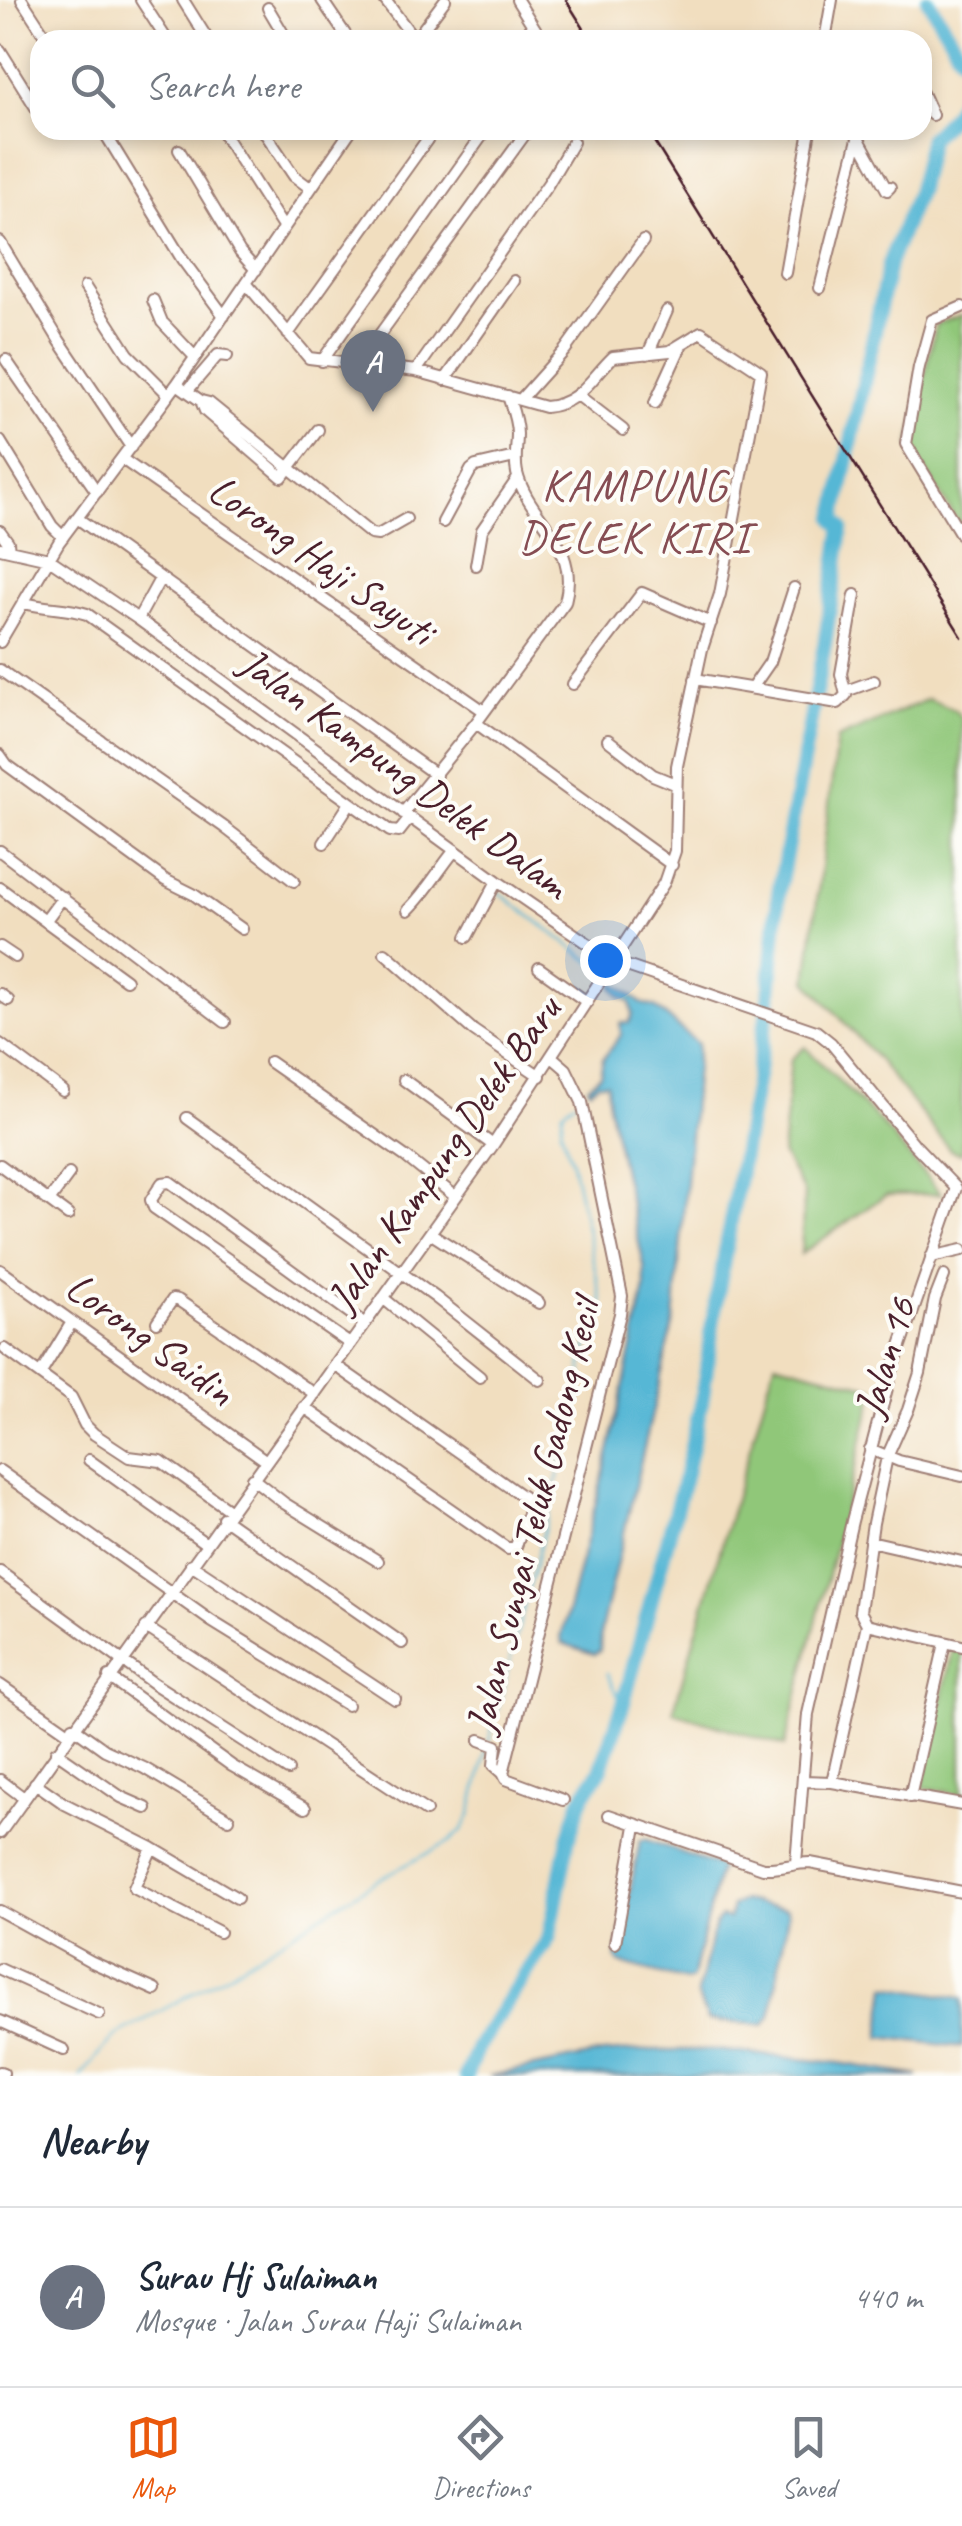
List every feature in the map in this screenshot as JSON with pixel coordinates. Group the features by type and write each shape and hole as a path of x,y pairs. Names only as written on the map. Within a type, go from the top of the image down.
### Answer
{"street":[{"path":"22,0 42,30"},
{"path":"141,0 160,30"},
{"path":"183,0 202,30"},
{"path":"322,0 342,30"},
{"path":"385,0 408,30"},
{"path":"422,30 445,0"},
{"path":"517,0 536,30"},
{"path":"827,30 832,0"},
{"path":"268,8 281,30"},
{"path":"0,50 30,98"},
{"path":"109,140 174,247 224,316"},
{"path":"227,140 283,227"},
{"path":"270,140 302,182"},
{"path":"0,641 4,627 24,604 63,537 256,270 283,227 302,182 342,140"},
{"path":"288,334 427,140"},
{"path":"322,361 479,140"},
{"path":"359,364 521,140"},
{"path":"785,273 808,140"},
{"path":"820,288 855,140"},
{"path":"859,140 888,190 890,187"},
{"path":"416,371 548,184 573,142"},
{"path":"179,150 240,252 256,270"},
{"path":"520,400 565,350 643,240"},
{"path":"0,242 130,448"},
{"path":"446,380 514,281"},
{"path":"246,283 309,358 416,371 545,407 578,396 613,357 670,351 682,345"},
{"path":"84,288 128,354 169,395"},
{"path":"153,300 162,322 195,357"},
{"path":"962,307 932,320 906,444 962,536"},
{"path":"648,354 667,310"},
{"name":"Jalan Kampung Delek Baru","path":"0,1833 493,1145 615,962 672,865 675,784 695,679 720,594 761,372 706,332 682,345"},
{"path":"655,403 682,345"},
{"path":"188,390 218,355 227,356"},
{"path":"6,360 97,492"},
{"path":"177,384 203,406 209,403 286,472 371,534 378,535 406,519"},
{"path":"24,604 87,614 395,833 567,594 564,560 557,542 518,478 517,432 508,396"},
{"path":"578,396 623,430"},
{"path":"286,472 318,430"},
{"path":"0,441 52,526 63,537"},
{"path":"442,522 471,470 515,457"},
{"name":"Lorong Haji Sayuti","path":"122,459 484,712"},
{"path":"476,564 482,530 518,478"},
{"path":"78,518 436,774"},
{"path":"0,531 8,542 5,549"},
{"name":"Jalan Kampung Delek Dalam","path":"5,549 49,559 138,619 406,820 454,850 491,890 615,962 816,1031 831,1043 914,1144 959,1187"},
{"path":"138,619 160,579"},
{"path":"752,688 770,662 794,588"},
{"path":"574,684 642,593 711,624"},
{"path":"695,679 829,704 844,700 846,691 841,674 855,595"},
{"path":"0,670 224,827 294,882"},
{"path":"846,691 874,680"},
{"path":"476,723 672,865"},
{"path":"608,740 653,775 675,784"},
{"path":"2,763 165,880 193,894 242,929"},
{"path":"324,843 350,802"},
{"path":"408,910 430,888 454,850"},
{"path":"0,851 225,1022"},
{"path":"0,888 126,980"},
{"path":"467,937 491,890"},
{"path":"46,920 63,896"},
{"path":"0,947 14,958"},
{"path":"385,952 460,1020 540,1076"},
{"path":"539,968 587,1002"},
{"path":"0,1044 63,1091"},
{"name":"Jalan Sungai Teluk Gadong Kecil","path":"503,1769 557,1569 622,1296 582,1102 566,1068 552,1057"},
{"path":"270,1062 406,1157 456,1197"},
{"path":"404,1080 493,1145"},
{"path":"187,1118 540,1380"},
{"path":"0,1166 68,1215"},
{"path":"49,1201 68,1174"},
{"path":"350,1344 154,1208 151,1200 162,1184 170,1182 364,1324"},
{"path":"796,1863 808,1714 870,1449 890,1377 959,1187"},
{"path":"430,1233 538,1303"},
{"path":"931,1257 962,1250"},
{"name":"Lorong Saidin","path":"0,1270 265,1460"},
{"name":"Jalan 16","path":"832,1782 868,1624 860,1611 887,1457 920,1373 935,1299 944,1276"},
{"path":"383,1298 480,1377"},
{"path":"158,1322 173,1299 178,1300 315,1394"},
{"path":"41,1373 72,1322"},
{"path":"5,1349 72,1397 85,1425 94,1434 129,1457 161,1461 226,1514 402,1643"},
{"path":"304,1407 508,1550 516,1546 532,1503 336,1365"},
{"path":"870,1449 962,1476"},
{"path":"89,1460 205,1543"},
{"path":"0,1470 170,1592 347,1705"},
{"path":"252,1478 284,1503 378,1561"},
{"path":"870,1542 962,1562"},
{"path":"191,1564 396,1700"},
{"path":"0,1572 122,1660 288,1770"},
{"path":"868,1624 962,1646"},
{"path":"146,1627 426,1810"},
{"path":"910,1797 945,1643"},
{"path":"109,1678 232,1766 305,1808"},
{"path":"0,1685 105,1750 144,1768 229,1819"},
{"path":"486,1741 496,1746 494,1765 503,1769 506,1779 563,1800"},
{"path":"56,1752 121,1796 146,1808"},
{"path":"0,1780 24,1798"},
{"path":"804,1781 832,1782 962,1806"},
{"path":"35,1783 65,1804 152,1848 237,1898"},
{"path":"609,1815 763,1868 783,1870 796,1863 962,1892"},
{"path":"615,1943 636,1826"},
{"path":"152,1848 134,1888 218,1932"},
{"path":"0,1911 92,1962 155,1990"},
{"path":"0,1969 99,2014"},
{"path":"0,2020 64,2050"}],"green space":[{"path":"962,315 962,529 910,446 936,324"},
{"path":"928,699 955,710 962,719 962,1154 950,1150 879,1061 807,981 837,739"},
{"path":"805,1047 881,1123 941,1194 886,1195 801,1254 804,1193 782,1154 791,1059"},
{"path":"775,1362 875,1388 785,1746 673,1712"},
{"path":"953,1649 962,1651 962,1795 922,1787"}],"water":[{"path":"614,982 641,1003 655,1007 698,1044 674,1321 601,1630 600,1650 594,1654 562,1643 561,1638 609,1451 645,1288 644,1266 607,1083 598,1083 590,1090 588,1087 600,1075 603,1059 621,1035 620,1023 629,1023 633,1014 630,1002 613,987"},
{"path":"645,1839 720,1867 692,1979 686,1981 619,1963 616,1958 640,1841"},
{"path":"743,1901 787,1909 788,1914 771,2016 764,2025 707,2020 697,1994 715,1924 721,1917 729,1919 732,1906"},
{"path":"887,1986 962,1998 962,2047 880,2037"},
{"path":"716,2050 919,2076 489,2076 603,2053"}],"waterway":[{"path":"928,0 962,57"},
{"path":"932,136 952,116 962,98"},
{"path":"466,2076 477,2048 549,1938 568,1840 581,1800 601,1769 623,1705 685,1475 702,1401 769,1001 779,890 842,528 835,519 889,263 918,191 930,140"},
{"path":"498,892 601,969"},
{"path":"489,1741 582,1384 582,1364 602,1302 572,1162 561,1130 563,1111 575,1101"},
{"path":"607,1673 623,1705"},
{"path":"81,2076 114,2037 227,1974 381,1878 449,1842 463,1829 471,1813 487,1748"}],"railway":[{"path":"566,0 585,30"},
{"path":"653,140 962,637"}],"place":[{"name":"Surau Hj Sulaiman","path":"373,412"}],"district":[{"name":"KAMPUNG DELEK KIRI","path":"635,510"}]}
